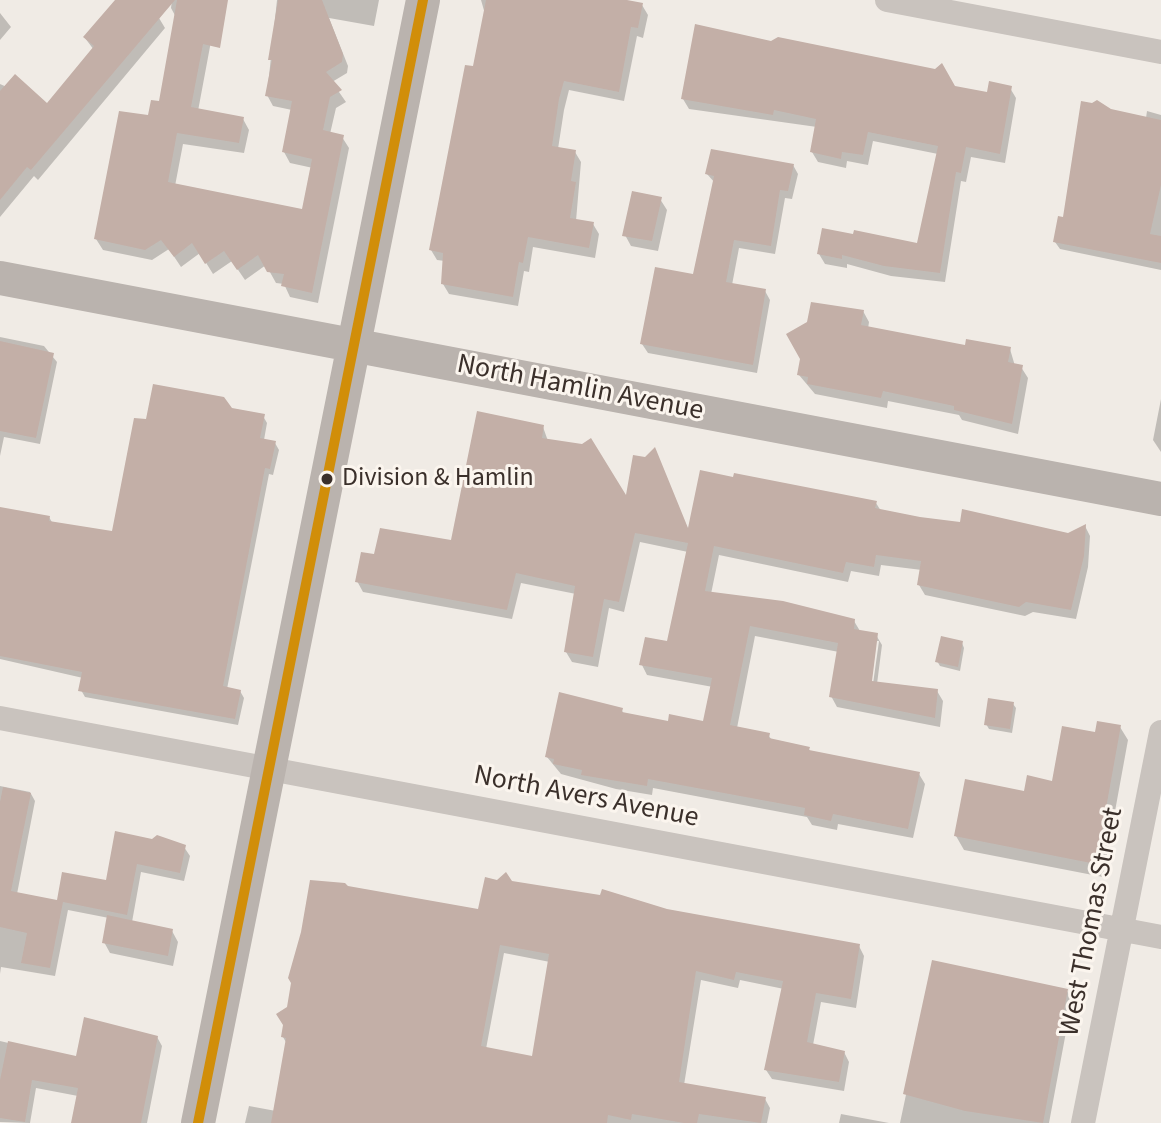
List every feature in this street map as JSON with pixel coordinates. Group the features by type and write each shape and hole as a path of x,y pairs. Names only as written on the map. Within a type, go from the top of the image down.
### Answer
{"street":[{"path":"198,1123 423,0"},
{"path":"887,0 1161,52"},
{"name":"North Hamlin Avenue","path":"0,278 1161,499"},
{"name":"North Avers Avenue","path":"0,718 1161,937"},
{"name":"West Thomas Street","path":"1083,1123 1161,732"}],"building":[{"path":"115,0 175,0 31,170 27,167 0,200 0,91 15,74 47,103 94,46 83,37"},
{"path":"177,0 228,0 220,48 203,44 191,107 244,117 239,143 177,133 168,182 302,209 312,159 282,152 292,101 265,96 272,60 268,60 278,0 322,0 343,54 342,62 326,72 342,90 330,97 323,130 344,135 312,293 281,286 284,274 267,272 258,255 237,270 224,251 205,264 192,243 174,257 161,240 145,250 94,239 119,111 148,115 151,100 159,101"},
{"path":"486,0 627,0 643,3 638,28 631,27 619,92 564,81 559,99 552,146 576,150 571,181 576,182 570,218 594,222 589,248 528,237 523,263 519,262 513,297 441,284 443,253 429,250 465,65 473,66"},
{"path":"695,24 771,41 778,37 935,69 942,63 955,86 987,92 989,81 1012,86 1000,154 966,147 961,173 956,172 940,273 884,266 842,255 842,259 817,254 822,228 853,234 854,230 917,243 938,146 868,132 863,155 842,152 841,159 810,152 816,119 774,110 773,115 681,99"},
{"path":"1097,100 1111,109 1161,120 1161,185 1150,234 1161,236 1161,263 1053,242 1058,216 1063,217 1081,101 1092,103"},
{"path":"711,149 794,164 788,191 780,190 771,246 734,240 726,282 766,289 753,365 640,344 655,267 693,274 714,176 705,174"},
{"path":"632,191 662,197 652,241 622,236"},
{"path":"811,302 864,310 861,325 965,345 966,339 1011,347 1008,362 1023,365 1012,424 954,410 954,406 883,391 881,398 807,384 808,377 797,375 800,359 786,334 807,322"},
{"path":"0,341 54,353 36,438 0,431"},
{"path":"153,384 224,397 232,408 265,414 260,438 276,441 270,469 265,468 223,686 241,690 235,719 78,691 82,672 0,656 0,507 50,516 49,521 112,531 134,418 146,419"},
{"path":"477,411 544,425 542,438 582,444 591,438 626,495 633,455 645,457 655,447 688,528 700,470 733,477 734,473 877,501 875,508 920,517 960,522 962,509 1068,533 1086,524 1084,556 1071,610 1026,602 1019,607 917,585 921,561 876,555 874,567 846,562 843,573 714,546 705,591 783,601 855,619 854,629 878,633 872,681 938,689 935,718 829,697 838,643 750,626 730,725 770,733 769,738 810,747 809,750 920,772 908,829 833,814 831,821 804,815 805,808 648,779 647,786 581,775 582,770 553,764 554,759 545,757 559,692 623,708 622,712 668,721 669,714 703,721 712,678 639,665 645,637 667,641 688,543 635,533 619,602 604,599 593,657 564,652 575,586 516,573 507,610 355,582 361,552 374,554 380,528 451,540"},
{"path":"941,636 963,641 958,667 935,662"},
{"path":"988,698 1014,702 1010,729 984,725"},
{"path":"1097,721 1121,725 1096,864 954,836 965,779 1024,791 1027,775 1052,781 1062,726 1095,732"},
{"path":"3,787 31,793 11,891 57,900 62,872 106,880 115,831 152,839 157,835 186,845 180,873 137,864 127,915 63,902 50,968 21,963 27,933 0,927 0,802"},
{"path":"506,872 512,881 600,895 602,889 667,909 860,944 851,999 816,993 807,1042 845,1051 839,1082 764,1070 783,981 736,972 734,980 696,971 679,1082 766,1097 761,1123 699,1114 697,1123 684,1123 632,1114 631,1120 608,1115 607,1123 271,1123 286,1038 281,1037 283,1025 276,1014 287,1007 291,983 288,978 301,932 310,880 345,883 478,909 485,877 497,880","holes":["500,945 549,954 532,1056 481,1046"]},
{"path":"107,915 173,929 168,956 102,943"},
{"path":"932,960 1068,989 1043,1123 965,1111 903,1094"},
{"path":"84,1017 158,1036 141,1123 71,1123 78,1088 32,1080 25,1122 0,1118 0,1080 8,1041 76,1056"}],"transit line":[{"path":"198,1123 423,0"}],"place":[{"name":"Division & Hamlin","path":"327,479"}]}
